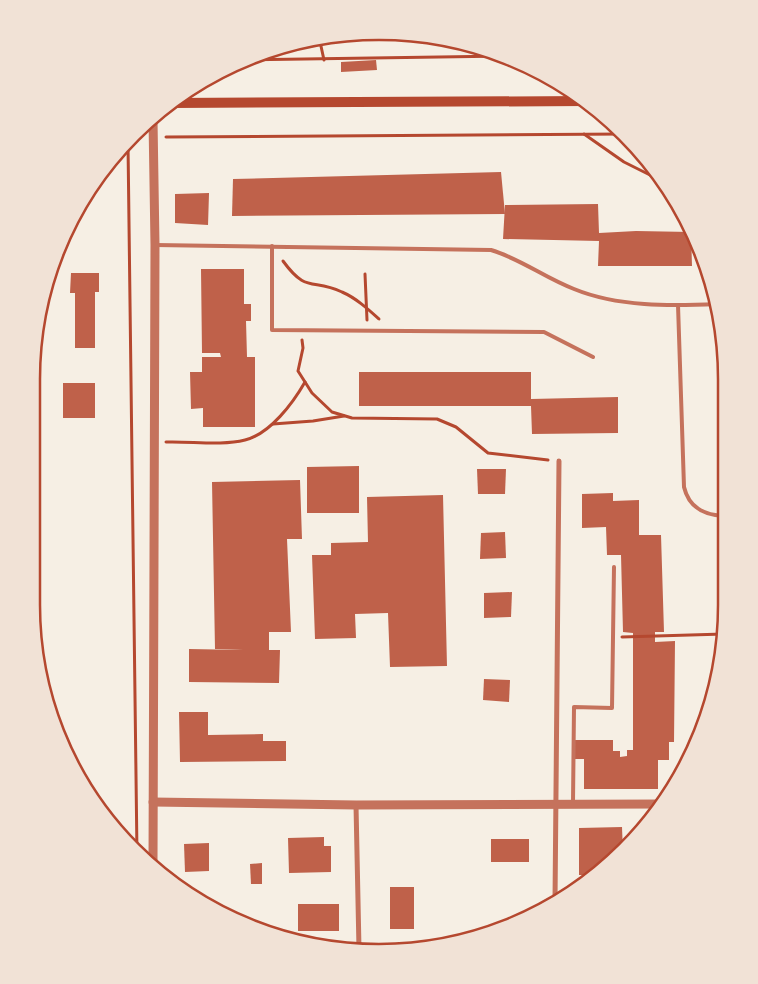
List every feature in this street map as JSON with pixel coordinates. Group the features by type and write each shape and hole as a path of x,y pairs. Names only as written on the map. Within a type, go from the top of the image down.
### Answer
{"main road":[{"path":"183,103 573,101"}],"street":[{"path":"153,126 155,245 153,858"},
{"path":"555,895 559,461"},
{"path":"153,802 555,806 653,804"},
{"path":"356,805 358,943"}],"lane":[{"path":"155,245 491,250 507,255 559,283 592,296 613,300 678,305 709,304"},
{"path":"272,246 272,330 544,332 593,357"},
{"path":"678,305 684,487 690,503 706,515 718,516"},
{"path":"573,806 574,707 612,708 614,567"}],"path":[{"path":"321,46 324,60"},
{"path":"271,58 324,60 483,57"},
{"path":"583,134 624,162 649,175"},
{"path":"154,137 614,134"},
{"path":"128,151 137,843"},
{"path":"272,246 296,279 341,292 366,307 382,321 399,331"},
{"path":"364,274 368,331"},
{"path":"301,330 303,348 298,370 312,393 332,412 352,418 436,419 456,427 488,453 559,461"},
{"path":"154,443 246,440 271,424 291,406 305,382"},
{"path":"271,424 313,421 344,416"},
{"path":"613,638 716,634"}],"building":[{"path":"376,60 377,70 341,72 341,62"},
{"path":"501,172 505,214 232,216 233,179"},
{"path":"209,193 208,225 175,223 175,194"},
{"path":"598,204 599,233 636,231 684,232 691,248 692,266 598,266 599,241 503,239 505,205"},
{"path":"201,269 244,269 244,304 251,304 251,321 246,321 247,357 255,357 255,427 203,427 203,408 191,409 190,372 202,372 202,357 221,357 220,353 202,353"},
{"path":"71,273 99,273 99,292 95,292 95,348 75,348 75,293 70,293"},
{"path":"359,372 531,372 531,399 618,397 618,433 532,434 531,406 359,406"},
{"path":"63,383 95,383 95,418 63,418"},
{"path":"359,466 359,513 307,513 307,467"},
{"path":"477,469 506,469 505,494 478,494"},
{"path":"300,480 302,539 287,539 291,632 269,632 269,650 280,650 279,683 189,682 189,649 243,650 215,649 212,482"},
{"path":"613,493 613,501 639,500 639,535 661,535 664,632 655,632 655,642 675,641 674,742 669,742 669,760 658,760 658,789 584,789 584,759 575,759 575,740 613,740 613,751 620,751 620,757 627,756 627,750 633,750 633,633 623,632 621,555 607,555 606,527 582,528 582,494"},
{"path":"443,495 447,666 390,667 388,613 355,614 356,638 315,639 312,555 331,555 331,543 368,542 367,497"},
{"path":"505,532 506,558 480,559 481,533"},
{"path":"512,592 511,617 484,618 484,593"},
{"path":"484,679 510,680 509,702 483,700"},
{"path":"179,712 208,712 208,735 263,734 263,741 286,741 286,761 180,762"},
{"path":"622,827 623,841 584,875 579,875 579,828"},
{"path":"324,837 324,846 331,846 331,872 289,873 288,838"},
{"path":"491,839 529,839 529,862 491,862"},
{"path":"209,843 209,871 185,872 184,844"},
{"path":"262,863 262,884 251,884 250,864"},
{"path":"390,887 414,887 414,929 390,929"},
{"path":"298,904 339,904 339,931 298,931"}]}
